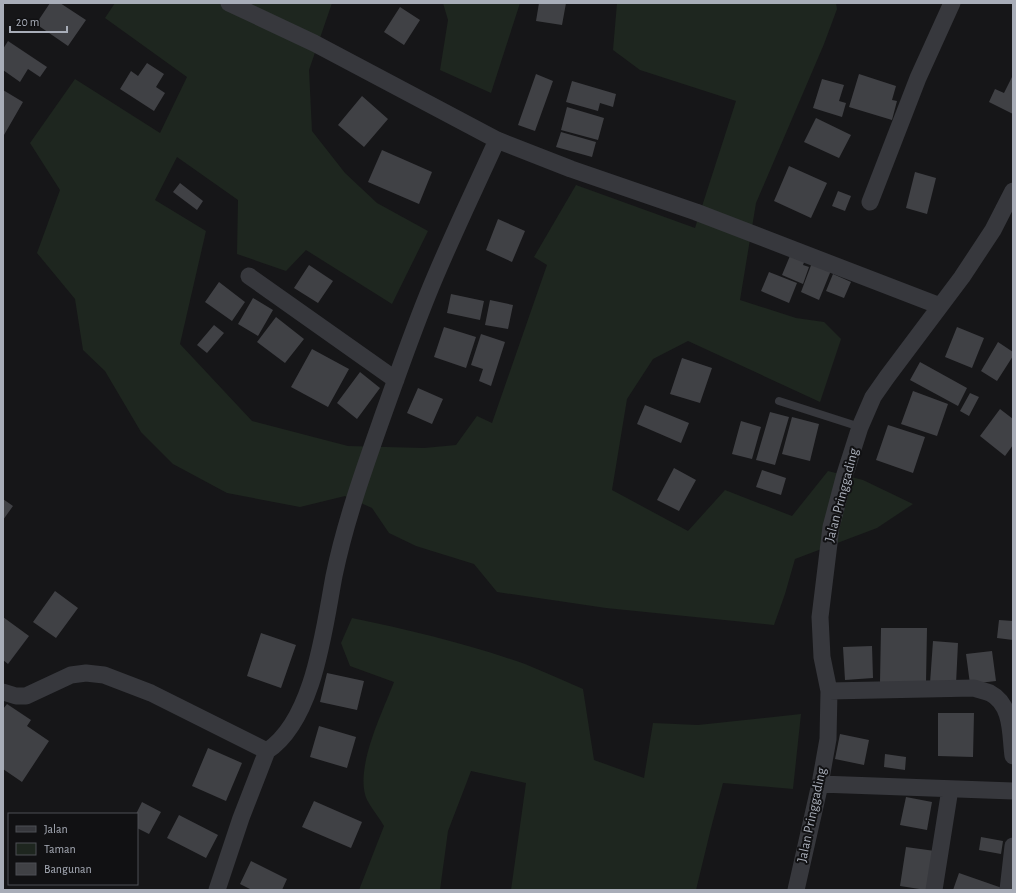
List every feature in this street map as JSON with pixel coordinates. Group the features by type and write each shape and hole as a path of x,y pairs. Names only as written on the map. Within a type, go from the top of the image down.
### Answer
{"street":[{"path":"230,3 314,43 497,140 571,169 696,212 940,306"},
{"path":"870,202 918,78 952,3"},
{"path":"217,890 241,818 267,751 277,745 288,731 308,695 320,649 351,507 428,294 497,140"},
{"name":"Jalan Pringgading","path":"796,890 820,784 828,739 829,691 822,657 820,617 831,527 860,426 873,397 962,277 993,230 1013,191"},
{"path":"249,276 396,380"},
{"path":"3,692 16,696 26,696 71,675 86,673 104,675 151,693 267,751"},
{"path":"829,691 974,688 989,693 996,697 1009,718 1013,756"},
{"path":"820,784 1013,791"},
{"path":"934,890 950,789"},
{"path":"1008,890 1013,846"}],"lane":[{"path":"779,401 860,426"}],"green space":[{"path":"115,3 332,3 309,70 312,131 345,173 377,203 428,231 392,304 306,250 286,271 237,254 238,200 177,157 155,200 206,231 180,344 252,421 348,446 424,448 456,445 477,416 492,423 547,265 534,257 576,185 695,228 736,101 640,70 613,50 617,3 836,3 837,9 824,44 756,203 740,300 796,318 824,322 841,339 820,402 688,341 653,359 627,399 612,490 688,531 725,490 792,516 828,471 863,480 913,504 877,528 795,559 774,625 606,608 497,592 474,564 416,546 389,533 372,508 345,496 300,507 227,493 173,464 141,432 105,371 83,350 75,299 37,253 60,190 30,143 75,79 160,133 187,77 105,18"},
{"path":"443,3 520,3 491,93 440,70 448,20"},
{"path":"352,618 482,650 525,664 583,689 594,760 644,778 653,723 698,725 801,714 793,789 723,783 696,890 511,890 526,783 471,771 448,831 440,890 359,890 384,826 370,806 365,794 363,781 365,768 372,737 394,682 350,666 341,643"}],"building":[{"path":"50,3 60,3 86,20 68,46 36,24"},
{"path":"539,3 566,3 562,25 536,21"},
{"path":"400,7 420,20 404,45 384,32"},
{"path":"8,41 47,67 40,77 28,69 20,82 3,70 3,49"},
{"path":"147,63 164,74 156,87 165,93 154,111 120,89 131,71 138,76"},
{"path":"536,74 553,81 535,131 518,125"},
{"path":"859,74 896,86 892,100 897,101 892,120 849,107"},
{"path":"1012,77 1013,114 989,102 995,89 1004,93"},
{"path":"822,79 844,85 839,101 846,103 842,117 813,108"},
{"path":"572,81 616,94 613,107 600,103 598,111 566,102"},
{"path":"3,90 23,102 4,135 3,135"},
{"path":"362,96 388,119 364,147 338,125"},
{"path":"567,107 604,118 598,140 561,130"},
{"path":"816,118 851,135 839,158 804,142"},
{"path":"561,132 596,142 592,157 556,147"},
{"path":"382,150 432,172 419,204 368,182"},
{"path":"789,166 827,183 811,218 774,201"},
{"path":"915,172 936,178 927,214 906,208"},
{"path":"180,183 203,201 197,210 173,192"},
{"path":"838,191 851,196 845,211 832,206"},
{"path":"498,219 525,231 512,262 486,250"},
{"path":"792,251 806,257 803,265 809,267 803,284 782,275"},
{"path":"813,260 832,268 819,300 801,292"},
{"path":"309,265 333,281 318,303 294,288"},
{"path":"769,272 797,283 789,303 761,291"},
{"path":"833,274 851,282 844,298 826,291"},
{"path":"219,282 245,302 232,321 205,302"},
{"path":"451,294 484,301 480,320 447,313"},
{"path":"253,298 273,310 258,336 238,324"},
{"path":"490,300 513,305 508,329 485,325"},
{"path":"276,317 304,339 285,363 257,342"},
{"path":"214,325 224,333 207,353 197,345"},
{"path":"444,327 476,337 466,368 434,357"},
{"path":"957,327 984,338 972,368 945,357"},
{"path":"481,334 505,342 491,386 479,381 483,369 471,365"},
{"path":"998,342 1013,352 1013,356 997,381 981,371"},
{"path":"312,349 349,369 328,407 291,387"},
{"path":"682,358 712,368 700,403 670,394"},
{"path":"920,362 967,388 958,406 910,380"},
{"path":"360,372 380,388 357,419 337,403"},
{"path":"418,388 443,399 432,424 407,413"},
{"path":"913,391 948,404 937,436 901,424"},
{"path":"970,393 979,397 969,416 960,411"},
{"path":"645,405 689,423 681,443 637,424"},
{"path":"1000,409 1013,419 1013,445 1005,456 980,436"},
{"path":"770,412 789,417 775,465 756,460"},
{"path":"792,417 819,424 810,461 782,454"},
{"path":"741,421 761,427 752,459 732,454"},
{"path":"888,425 925,437 913,473 876,460"},
{"path":"674,468 696,480 679,511 657,500"},
{"path":"762,470 786,478 781,495 756,487"},
{"path":"3,499 13,506 3,520"},
{"path":"55,591 78,608 56,638 33,622"},
{"path":"3,617 29,636 8,664 3,660"},
{"path":"999,620 1013,621 1013,640 997,638"},
{"path":"881,628 927,628 926,683 880,682"},
{"path":"261,633 296,645 281,688 247,676"},
{"path":"933,641 958,643 956,684 930,683"},
{"path":"872,646 873,678 845,680 843,647"},
{"path":"992,651 996,681 970,684 966,654"},
{"path":"327,673 364,681 357,710 320,702"},
{"path":"7,704 31,720 27,726 49,741 22,782 3,769 3,709"},
{"path":"938,713 974,713 973,757 938,756"},
{"path":"319,726 356,737 347,768 310,757"},
{"path":"840,734 869,740 864,765 835,759"},
{"path":"208,748 242,763 226,801 192,786"},
{"path":"885,754 906,757 905,770 884,767"},
{"path":"906,797 932,802 927,830 900,825"},
{"path":"314,801 362,822 351,848 302,827"},
{"path":"142,802 161,812 149,834 138,828 138,813 136,813"},
{"path":"179,815 218,835 206,858 167,838"},
{"path":"981,837 1003,841 1001,854 979,850"},
{"path":"906,847 935,851 926,890 900,886"},
{"path":"251,861 287,879 282,890 252,890 240,884"},
{"path":"959,873 1002,888 1001,890 953,890"}]}
